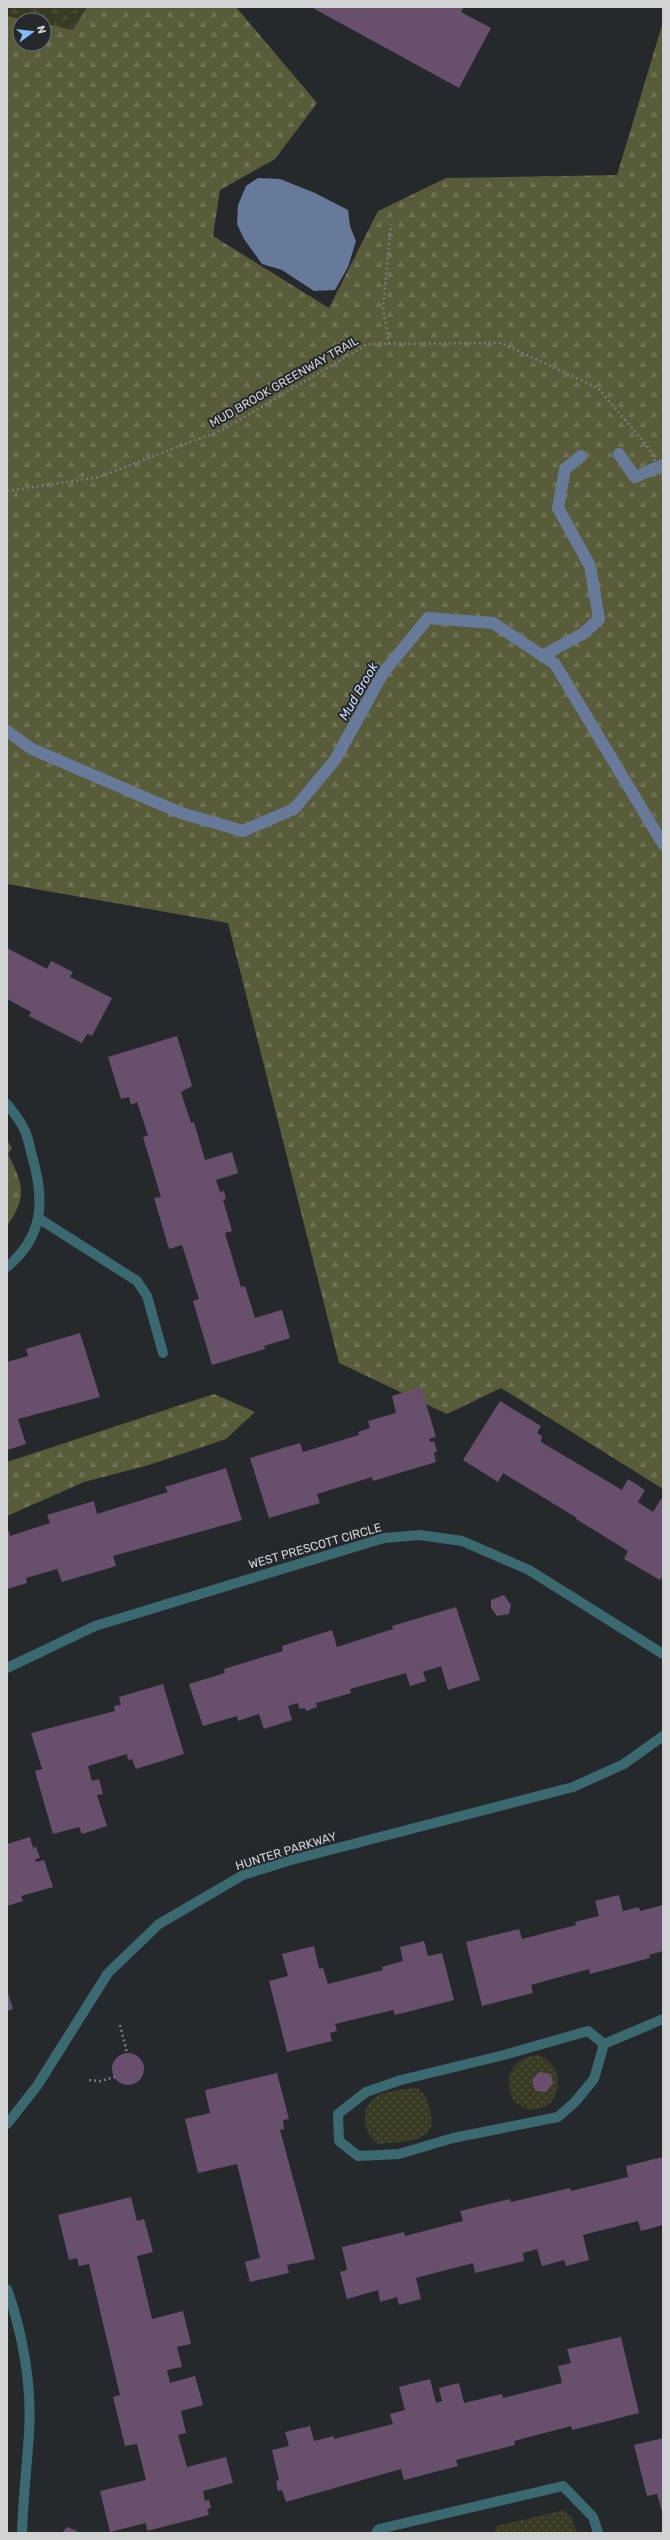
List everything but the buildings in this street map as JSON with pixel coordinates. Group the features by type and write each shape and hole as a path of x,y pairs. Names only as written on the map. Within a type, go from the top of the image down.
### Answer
{"street":[{"path":"7,1104 24,1129 39,1178 42,1207 34,1234 23,1252 7,1267"},
{"path":"38,1218 88,1248 137,1281 147,1296 163,1353"},
{"name":"WEST PRESCOTT CIRCLE","path":"7,1668 94,1626 384,1538 420,1535 462,1541 529,1570 663,1654"},
{"name":"HUNTER PARKWAY","path":"7,2124 37,2086 108,1973 159,1924 243,1876 291,1860 573,1787 624,1764 663,1736"},
{"path":"604,2044 663,2019"},
{"path":"588,2031 604,2044 594,2079 575,2102 558,2117 453,2138 399,2154 358,2156 339,2141 338,2114 366,2092 401,2080 504,2055 588,2031"},
{"path":"7,2289 17,2318 26,2374 29,2432 23,2489 22,2533"},
{"path":"376,2533 379,2529 563,2486 594,2516 598,2533"}],"path":[{"path":"389,344 383,307 391,224"},
{"name":"MUD BROOK GREENWAY TRAIL","path":"7,491 100,477 222,430 368,344 500,343 598,388 649,448 663,480"},
{"path":"120,2025 127,2053"},
{"path":"89,2080 100,2081 115,2077"}],"green space":[{"path":"7,7 236,7 317,103 275,159 220,190 213,236 329,308 378,211 446,178 617,175 663,22 663,1489 501,1388 447,1414 339,1363 228,923 7,884"},
{"path":"7,7 87,7 73,30 52,26 52,12 12,12 12,17 7,16"},
{"path":"7,1140 12,1148 8,1154 20,1182 21,1190 18,1206 7,1226"},
{"path":"214,1394 255,1412 226,1439 149,1465 84,1482 7,1516 7,1462"},
{"path":"538,2055 550,2062 554,2068 557,2074 558,2088 556,2095 550,2103 541,2108 529,2110 513,2101 509,2084 510,2076 515,2065 528,2057"},
{"path":"418,2088 426,2098 431,2115 431,2125 428,2132 423,2137 415,2140 378,2144 366,2128 366,2111 369,2103 375,2097 391,2091"},
{"path":"564,2510 572,2518 577,2533 494,2533 496,2526"}],"water":[{"path":"258,178 280,179 315,193 348,210 350,226 356,241 348,267 335,290 314,291 282,270 262,264 244,239 237,224 238,205 246,186"}],"waterway":[{"path":"619,454 635,477 663,465"},
{"path":"542,656 584,633 599,619 590,566 558,508 565,469 581,456"},
{"name":"Mud Brook","path":"7,731 32,749 181,813 243,831 294,809 335,760 383,673 428,618 493,623 555,664 663,844"}]}
